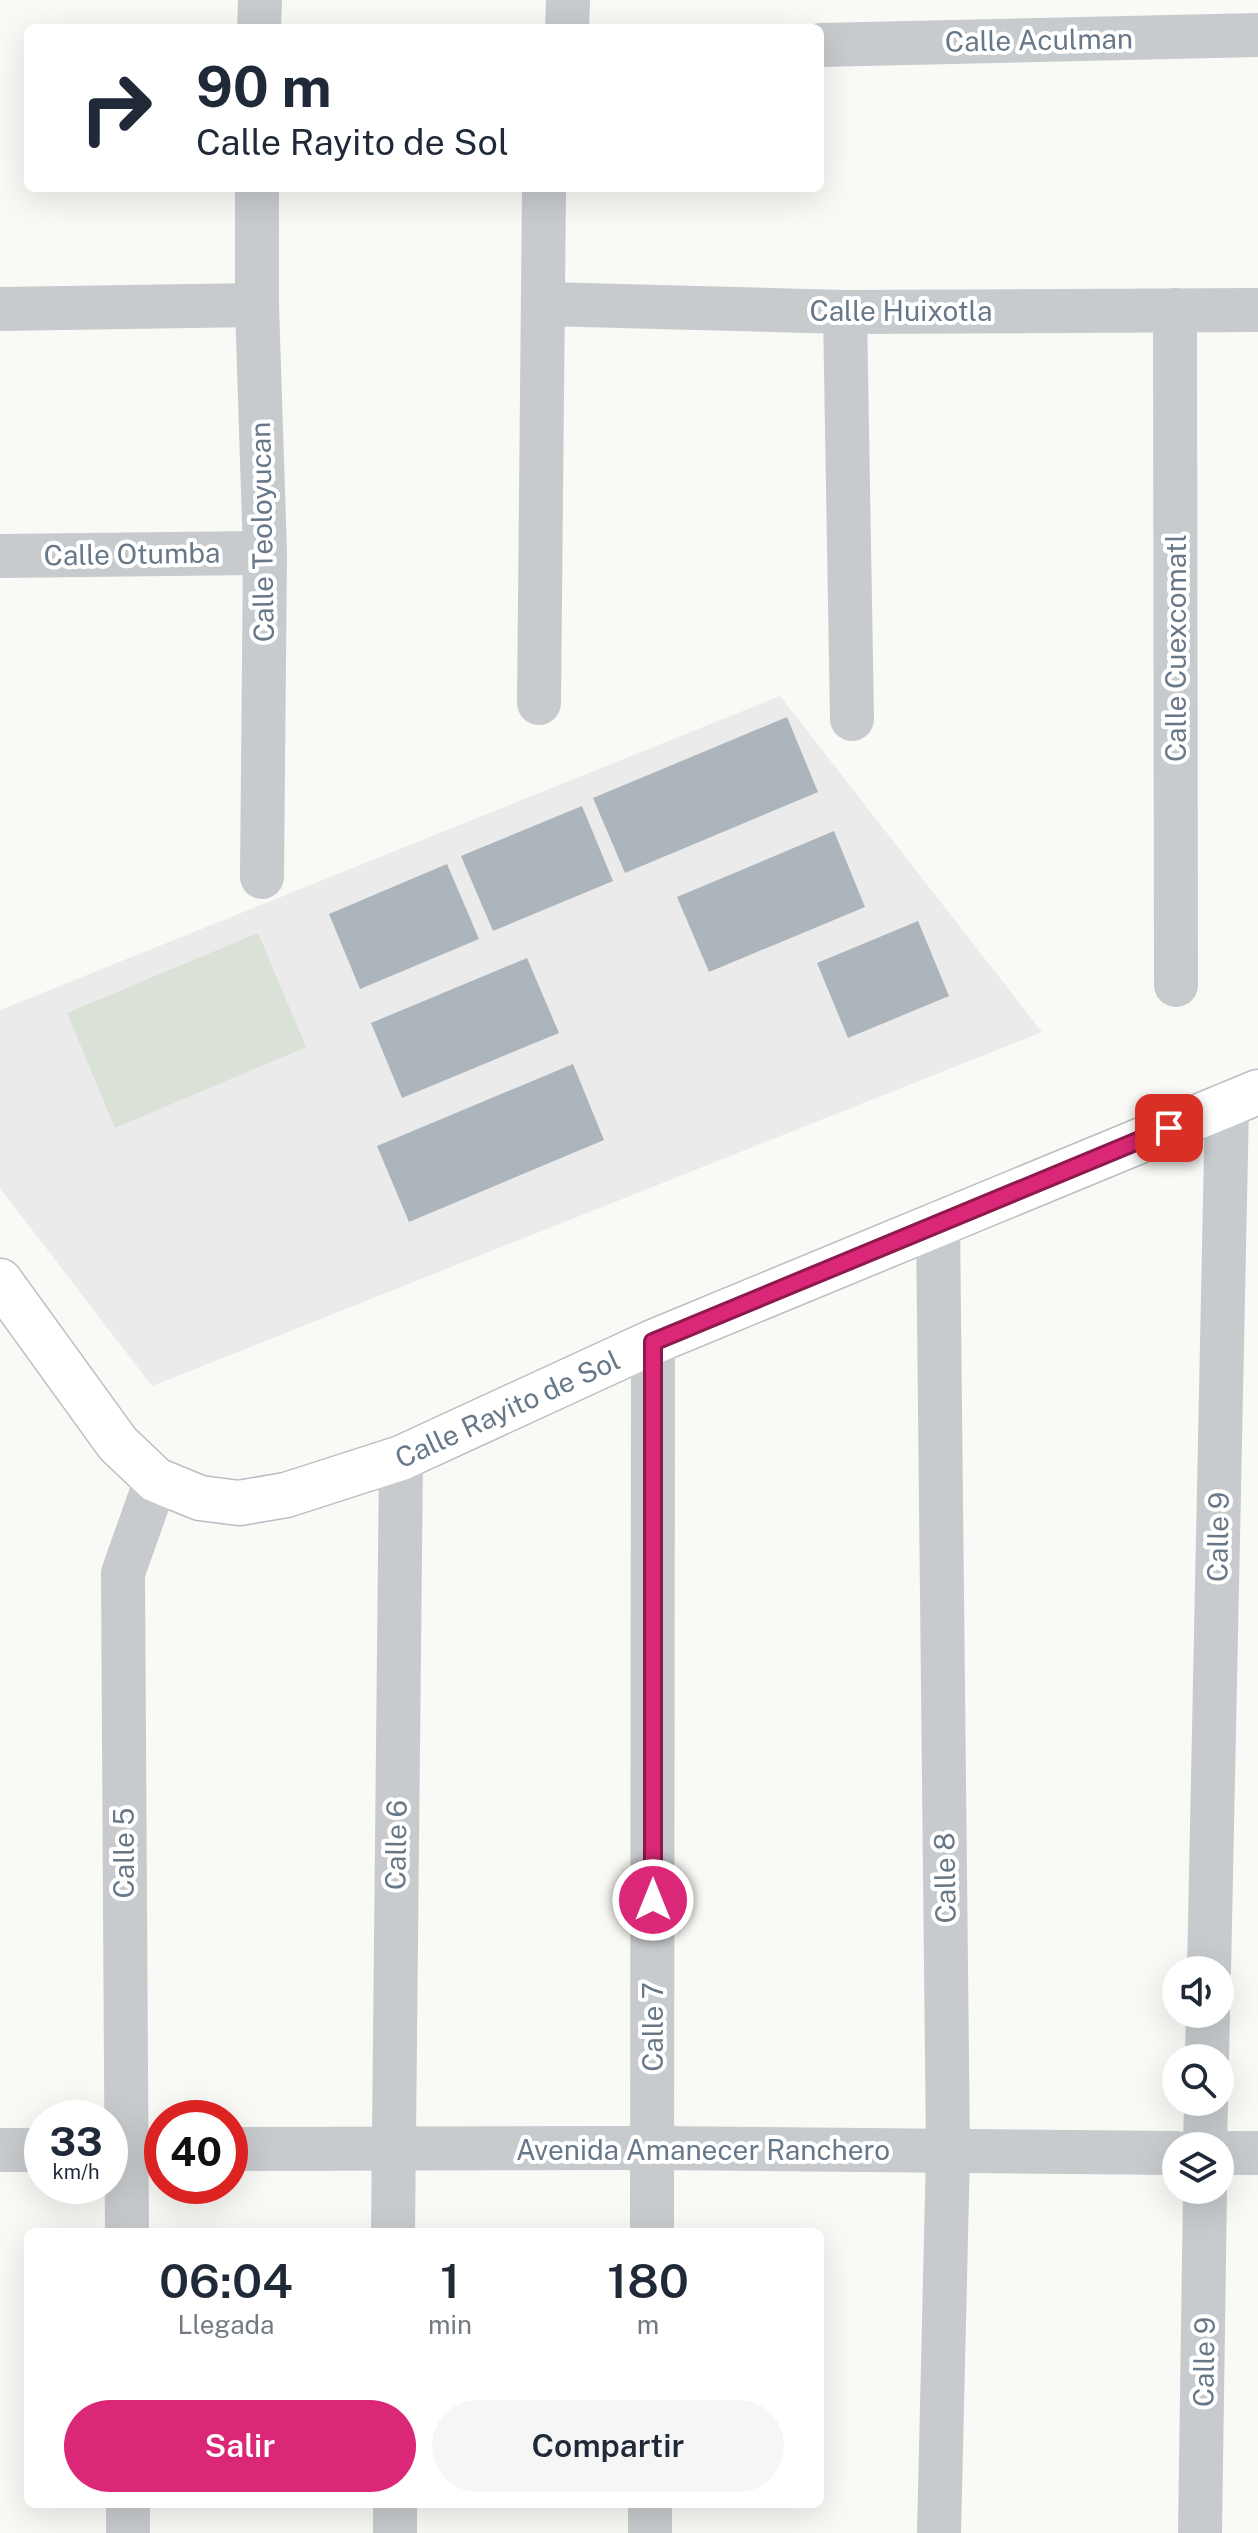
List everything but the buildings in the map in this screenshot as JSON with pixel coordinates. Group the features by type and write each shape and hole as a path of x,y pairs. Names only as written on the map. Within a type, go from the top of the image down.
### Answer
{"main road":[{"name":"Calle Rayito de Sol","path":"156,1480 200,1498 239,1503 286,1495 401,1458 653,1342 1243,1098"},
{"path":"0,1281 118,1444 156,1480"}],"street":[{"path":"259,24 260,0"},
{"path":"567,24 568,0"},
{"name":"Calle Aculman","path":"824,45 1258,35"},
{"name":"Calle Teoloyucan","path":"257,192 257,305 265,553 262,877"},
{"path":"539,703 544,192"},
{"name":"Calle Huixotla","path":"544,304 845,312 1258,310"},
{"path":"0,309 257,305"},
{"name":"Calle Cuexcomatl","path":"1175,310 1176,985"},
{"path":"845,312 852,719"},
{"name":"Calle Otumba","path":"0,556 265,553"},
{"name":"Calle 9","path":"1210,1956 1243,1098"},
{"name":"Calle 8","path":"938,1223 948,2152 939,2533"},
{"name":"Calle 7","path":"652,2228 653,1342"},
{"name":"Calle 6","path":"393,2228 401,1458"},
{"name":"Calle 5","path":"127,2228 133,2149 123,1573 156,1480"},
{"name":"Avenida Amanecer Ranchero","path":"248,2149 653,2148 1162,2153"},
{"path":"0,2150 24,2150"},
{"path":"1234,2153 1258,2153"},
{"name":"Calle 9","path":"1200,2533 1205,2204"},
{"path":"128,2508 128,2533"},
{"path":"395,2508 395,2533"},
{"path":"650,2508 650,2533"}],"shaded area":[{"path":"780,696 1042,1032 152,1386 0,1188 0,1010"},
{"path":"258,933 306,1047 115,1128 67,1013"}],"route":[{"path":"653,1900 653,1342 1169,1128"}]}
